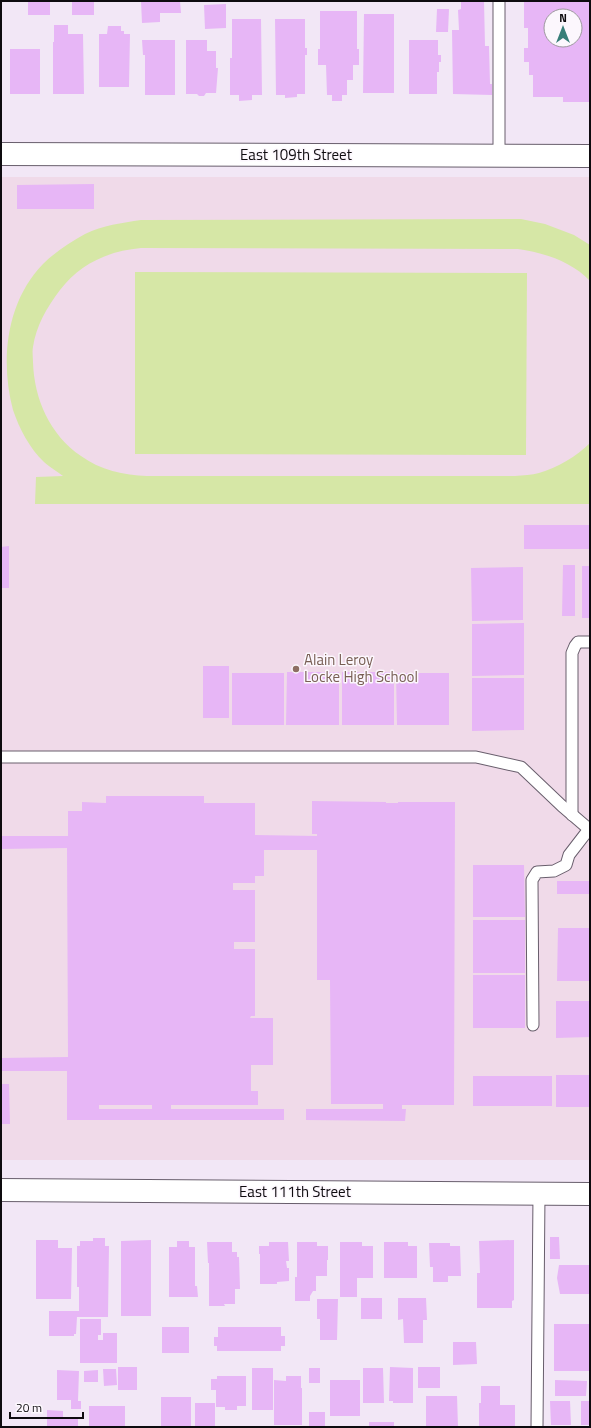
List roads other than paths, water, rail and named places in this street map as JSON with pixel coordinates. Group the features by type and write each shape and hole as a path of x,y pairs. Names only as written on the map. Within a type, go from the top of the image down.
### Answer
{"street":[{"name":"East 109th Street","path":"1,154 590,156"},
{"name":"East 111th Street","path":"1,1190 590,1194"}],"lane":[{"path":"499,1 499,156"},
{"path":"572,815 572,653 578,642 590,642"},
{"path":"1,757 476,757 521,767 589,829 569,855 566,865 554,872 537,872 532,880 533,1025"},
{"path":"538,1427 539,1194"}],"place":[{"name":"Alain Leroy Locke High School","path":"296,669"}]}
